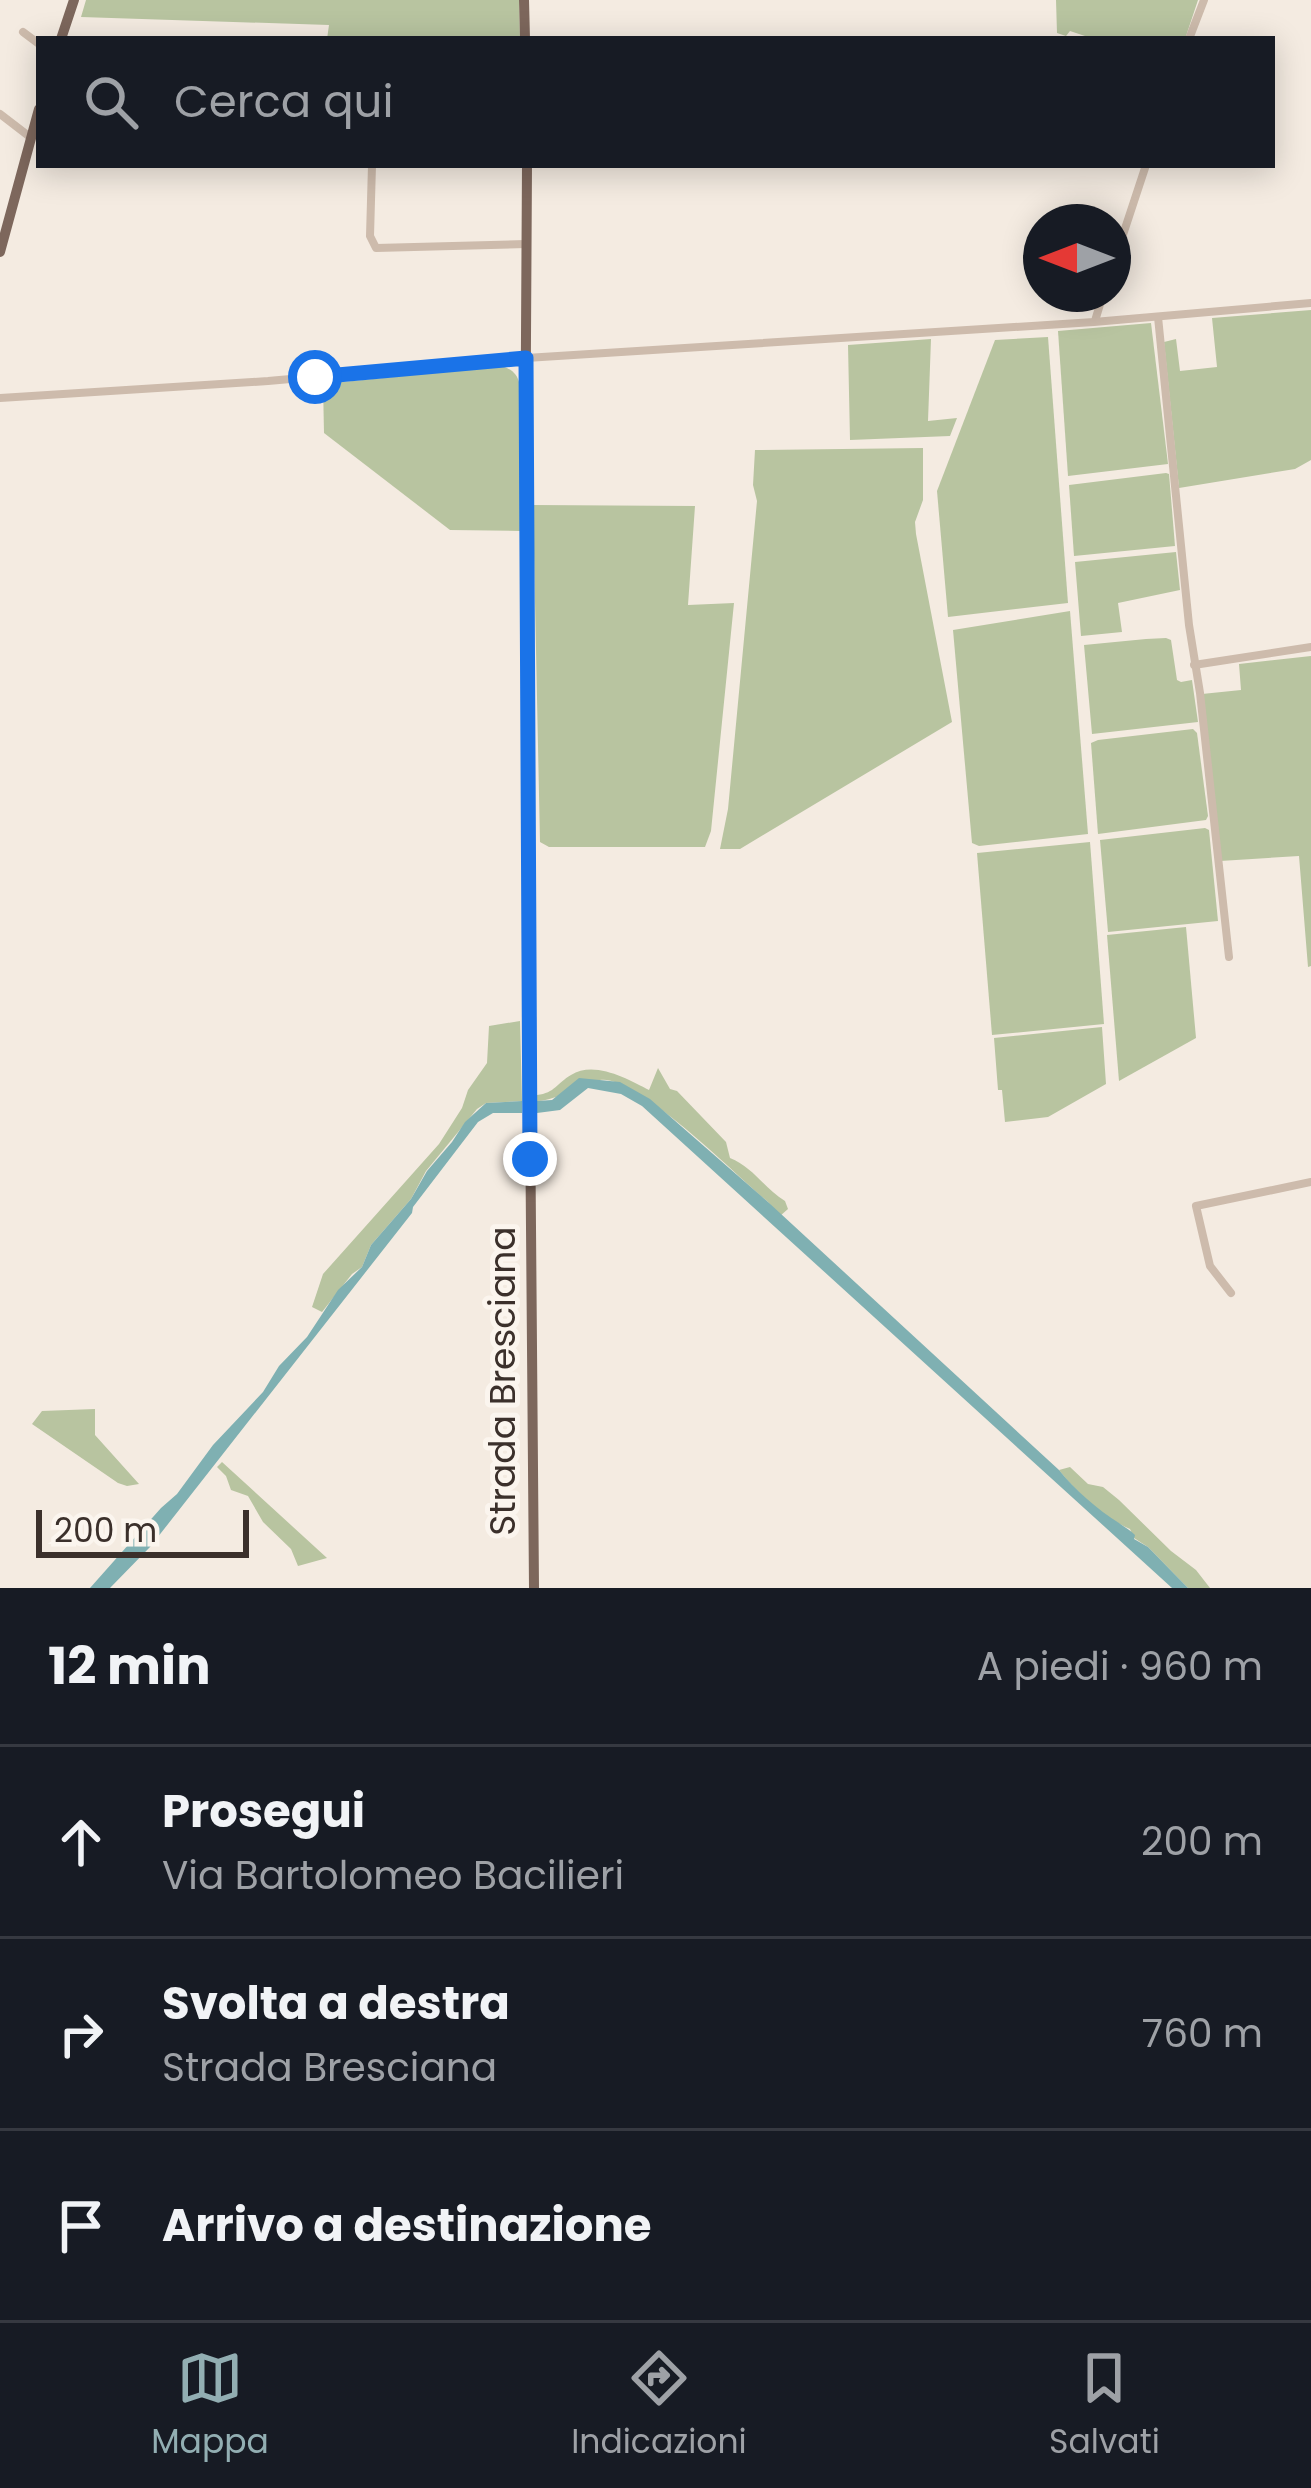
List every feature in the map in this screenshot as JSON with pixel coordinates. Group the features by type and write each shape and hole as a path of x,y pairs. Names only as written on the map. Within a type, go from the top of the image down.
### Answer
{"main road":[{"path":"62,36 74,0"},
{"path":"524,0 525,36"},
{"path":"0,252 36,118"},
{"name":"Strada Bresciana","path":"527,168 534,1588"}],"street":[{"path":"1190,36 1204,0"},
{"path":"23,32 36,42"},
{"path":"0,114 30,137"},
{"path":"372,168 370,236 376,248 527,244"},
{"path":"1131,210 1145,168"},
{"path":"0,398 1311,303"},
{"path":"1094,322 1097,312"},
{"path":"1157,316 1229,957"},
{"path":"1195,665 1311,647"},
{"path":"1232,1293 1210,1266 1196,1206 1311,1182"}],"green space":[{"path":"86,0 519,0 520,36 327,36 329,25 81,17"},
{"path":"1056,0 1198,0 1186,36 1057,33"},
{"path":"1311,310 1311,460 1295,469 1179,488 1164,342 1176,339 1180,371 1217,367 1212,318"},
{"path":"1151,323 1168,464 1068,476 1058,331"},
{"path":"1048,337 1068,603 948,617 937,491 995,340"},
{"path":"931,339 928,421 957,418 950,436 850,440 848,345"},
{"path":"502,366 514,373 520,385 520,531 450,530 324,433 323,384"},
{"path":"923,448 923,500 916,534 952,722 740,849 720,849 728,809 757,501 755,450"},
{"path":"1166,473 1175,546 1074,556 1069,485"},
{"path":"533,505 695,506 688,605 734,603 711,831 705,847 549,847 540,842"},
{"path":"1176,552 1180,590 1118,603 1122,632 1081,636 1075,562"},
{"path":"1070,611 1088,834 979,846 972,843 953,630"},
{"path":"1171,640 1177,680 1192,680 1198,722 1092,734 1084,645"},
{"path":"1311,656 1308,967 1299,856 1220,861 1202,694 1241,690 1239,664"},
{"path":"1193,729 1206,820 1098,834 1091,743"},
{"path":"1209,830 1218,921 1108,932 1100,840"},
{"path":"1090,842 1104,1024 992,1035 977,853"},
{"path":"1186,927 1196,1038 1119,1081 1107,935"},
{"path":"520,1021 522,1101 486,1103 477,1109 371,1245 362,1267 322,1312 312,1307 323,1274 439,1144 462,1108 487,1063 489,1026"},
{"path":"1102,1027 1106,1084 1048,1117 1005,1122 994,1038"},
{"path":"658,1068 670,1089 726,1142 730,1158 785,1201 788,1209 780,1216 686,1129 616,1082 600,1080 537,1101 537,1095 590,1069 649,1090"},
{"path":"95,1409 95,1435 139,1484 118,1483 32,1424 42,1411"},
{"path":"222,1462 327,1558 298,1566 291,1549 263,1522 248,1496 231,1490 217,1467"},
{"path":"1070,1467 1088,1484 1103,1487 1119,1500 1210,1588 1188,1588 1130,1529 1091,1504 1059,1470"}],"water":[{"path":"579,1078 620,1082 650,1099 768,1202 1087,1499 1133,1533 1188,1588 1172,1588 642,1106 621,1094 588,1088 560,1110 537,1113 537,1101 552,1100"},
{"path":"522,1101 522,1113 493,1113 478,1122 150,1547 110,1588 90,1588 263,1392 338,1290 362,1267 371,1245 411,1199 465,1122 486,1103"}],"route":[{"path":"315,377 526,358 530,1159"}]}
